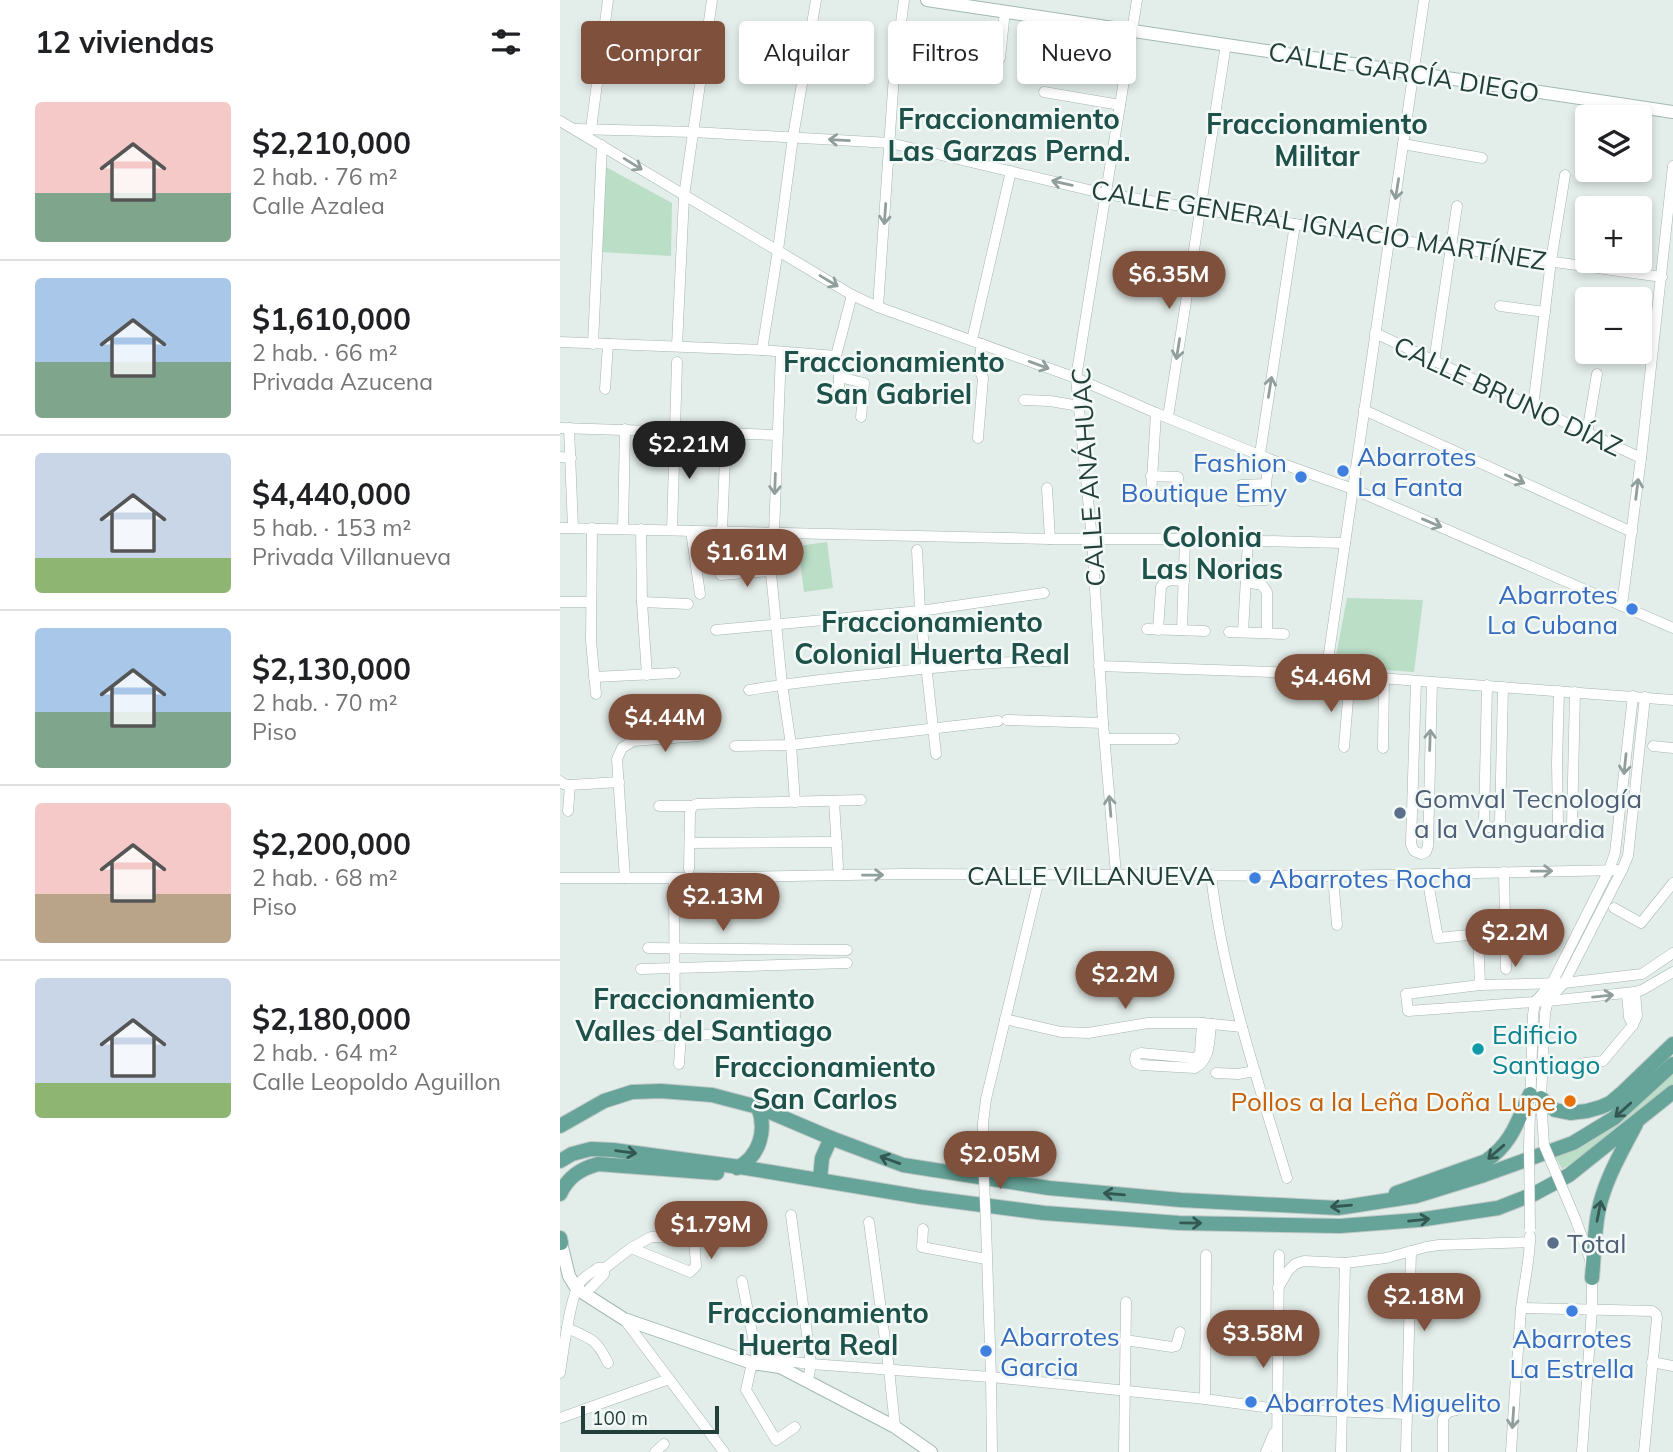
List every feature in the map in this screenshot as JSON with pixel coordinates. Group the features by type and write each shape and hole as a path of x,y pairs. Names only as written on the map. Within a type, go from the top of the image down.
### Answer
{"main road":[{"path":"1370,1203 1486,1161 1507,1142 1535,1096 1555,1110 1570,1113 1587,1111 1610,1103 1673,1044"},
{"path":"560,1126 604,1101 632,1092 712,1095 758,1107 831,1139 902,1165 1049,1188 1181,1200 1338,1208 1416,1196 1573,1143 1614,1118 1673,1064"},
{"path":"560,1161 572,1154 592,1149 613,1150 1045,1213 1166,1222 1340,1226 1418,1220 1498,1208 1534,1194 1569,1175 1673,1092"},
{"path":"560,1194 566,1183 583,1168 598,1164 717,1173 740,1167 753,1156 760,1144 762,1131 758,1107"},
{"path":"1592,1278 1598,1215 1603,1194 1638,1119"},
{"path":"820,1180 822,1158 831,1139"}],"street":[{"path":"591,129 608,0"},
{"path":"677,346 684,196 712,0"},
{"path":"762,350 816,0"},
{"path":"878,307 894,75 904,0"},
{"name":"CALLE GARCÍA DIEGO","path":"926,0 1072,21"},
{"name":"CALLE ANÁHUAC","path":"1134,21 1137,0"},
{"path":"1326,674 1424,0"},
{"path":"1003,30 1005,11"},
{"name":"CALLE GARCÍA DIEGO","path":"1136,31 1673,112"},
{"path":"1168,417 1226,44"},
{"name":"CALLE ANÁHUAC","path":"1116,874 1103,723 1093,539 1076,378 1123,84"},
{"path":"1044,92 1120,105"},
{"path":"560,121 852,295 878,307 1076,378 1264,457 1353,489 1673,628"},
{"name":"CALLE GENERAL IGNACIO MARTÍNEZ","path":"560,128 890,143 1105,194 1295,225 1662,277"},
{"path":"1403,144 1482,158"},
{"path":"593,344 602,145"},
{"path":"1622,605 1673,166"},
{"path":"978,438 982,379 978,367 977,342 1010,171"},
{"path":"1532,407 1565,176"},
{"path":"1434,362 1457,206"},
{"path":"1266,484 1264,457 1295,225"},
{"path":"852,295 836,356 839,396 862,399"},
{"path":"1500,306 1545,312"},
{"name":"CALLE BRUNO DÍAZ","path":"1375,334 1641,458"},
{"path":"560,342 762,350 836,356"},
{"path":"605,389 608,344"},
{"path":"781,352 770,533 771,571 795,802"},
{"path":"672,530 677,362"},
{"path":"1587,433 1597,374"},
{"path":"839,377 864,383 861,417"},
{"path":"1024,400 1079,406"},
{"path":"1364,410 1632,532"},
{"path":"1151,476 1156,413"},
{"path":"573,528 565,428 777,435"},
{"path":"623,529 625,429"},
{"path":"722,531 726,433"},
{"path":"1046,488 1050,539"},
{"path":"560,528 1345,543"},
{"path":"592,528 591,602 596,694"},
{"path":"641,529 647,675"},
{"path":"691,531 700,594"},
{"path":"1182,630 1185,539"},
{"path":"1243,632 1248,541"},
{"path":"917,550 919,611 936,754"},
{"path":"721,575 771,571"},
{"path":"1184,581 1163,582 1153,629 1205,631"},
{"path":"1246,582 1262,585 1267,592 1267,633"},
{"path":"716,630 919,611 1044,593"},
{"path":"560,602 591,602"},
{"path":"642,602 688,604"},
{"path":"1229,632 1284,634"},
{"path":"749,690 927,668 1007,661 1053,661"},
{"path":"1100,666 1326,674 1673,700"},
{"path":"594,677 675,673"},
{"path":"1344,747 1350,676"},
{"path":"1383,748 1384,678"},
{"path":"1416,681 1411,844 1414,852 1421,854 1426,852 1428,846 1432,682"},
{"path":"1487,685 1484,823 1492,828 1497,827 1500,822 1503,687"},
{"path":"1559,691 1558,824 1560,829 1565,831 1572,825 1575,692"},
{"path":"1582,1452 1592,1309 1590,1259 1544,1145 1535,1096 1533,1015 1535,1002 1552,983 1615,853 1633,696"},
{"path":"1511,1452 1521,1308 1530,1258 1529,1146 1545,1013 1548,1002 1564,984 1628,856 1644,697"},
{"path":"734,746 791,745 1002,721 1103,723"},
{"path":"625,878 617,759 622,748 633,741 699,736"},
{"path":"1105,739 1174,739"},
{"path":"1653,746 1673,748"},
{"path":"1557,762 1573,762"},
{"path":"1486,765 1501,766"},
{"path":"1413,780 1429,780"},
{"path":"568,811 565,783 618,782"},
{"path":"659,806 861,800"},
{"path":"834,801 838,867"},
{"path":"689,869 692,806"},
{"path":"690,843 837,842"},
{"name":"CALLE VILLANUEVA","path":"560,878 904,874 1333,876 1622,870"},
{"path":"1504,872 1506,969"},
{"path":"992,1452 983,1123 986,1099 1040,875"},
{"path":"1211,875 1218,927 1242,1027 1287,1178"},
{"path":"1333,876 1337,925"},
{"path":"674,878 679,1064"},
{"path":"1614,908 1641,923 1673,883"},
{"path":"1429,888 1438,938 1478,934 1480,985"},
{"path":"648,948 847,950"},
{"path":"771,949 771,964"},
{"path":"1673,953 1642,974 1564,984 1480,985 1406,994 1408,1011 1548,1002 1631,993 1642,990 1673,972"},
{"path":"641,969 847,963"},
{"path":"1578,1064 1603,1061 1633,1025 1629,1017 1631,993"},
{"path":"1005,1020 1061,1032 1088,1033 1149,1023 1242,1027"},
{"path":"1200,1060 1141,1053 1136,1055 1135,1059 1136,1063 1141,1065 1195,1068 1208,1054 1207,1024"},
{"path":"639,1035 733,1034"},
{"path":"1216,1073 1238,1074 1255,1071"},
{"path":"791,1215 811,1364 808,1380"},
{"path":"869,1222 895,1427"},
{"path":"923,1229 922,1247 986,1259"},
{"path":"560,1373 568,1328 581,1291 604,1274 605,1268 631,1248 651,1237 738,1237"},
{"path":"631,1248 690,1272 696,1266 694,1237"},
{"path":"560,1241 569,1276 581,1291 624,1320 780,1367 895,1427 929,1451"},
{"path":"1278,1288 1288,1271 1295,1264 1304,1261 1345,1263 1385,1258 1439,1245 1530,1242"},
{"path":"1406,1452 1411,1251"},
{"path":"1205,1399 1206,1255"},
{"path":"1277,1452 1279,1255"},
{"path":"1341,1452 1345,1263"},
{"path":"742,1281 755,1360 746,1390 776,1440 795,1427"},
{"path":"1124,1452 1126,1302"},
{"path":"1521,1308 1652,1311 1656,1314 1644,1452"},
{"path":"624,1320 724,1452"},
{"path":"568,1328 589,1337 599,1346 608,1363"},
{"path":"643,1344 658,1332"},
{"path":"1125,1340 1172,1347 1178,1343 1180,1332"},
{"path":"755,1360 991,1377 1278,1409 1407,1414"},
{"path":"1652,1362 1673,1366"},
{"path":"560,1418 669,1379"},
{"path":"1443,1452 1443,1419 1445,1415 1457,1410"},
{"path":"1266,1452 1276,1427"},
{"path":"655,1452 664,1444"}],"green space":[{"path":"604,166 672,203 671,256 600,252"},
{"path":"827,542 833,588 804,592 798,546"},
{"path":"1347,598 1423,600 1414,672 1334,666"},
{"path":"1673,1067 1673,1086 1602,1143 1562,1169 1554,1155"}],"place":[{"name":"Abarrotes La Fanta","path":"1343,471"},
{"name":"Fashion Boutique Emy","path":"1301,477"},
{"name":"Abarrotes La Cubana","path":"1632,609"},
{"name":"Gomval Tecnología a la Vanguardia","path":"1400,813"},
{"name":"Abarrotes Rocha","path":"1255,878"},
{"name":"Edificio Santiago","path":"1478,1049"},
{"name":"Pollos a la Leña Doña Lupe","path":"1570,1101"},
{"name":"Total","path":"1553,1243"},
{"name":"Abarrotes La Estrella","path":"1572,1311"},
{"name":"Abarrotes Garcia","path":"986,1351"},
{"name":"Abarrotes Miguelito","path":"1251,1402"}],"district":[{"name":"Fraccionamiento Las Garzas Pernd.","path":"1009,134"},
{"name":"Fraccionamiento Militar","path":"1317,139"},
{"name":"Fraccionamiento San Gabriel","path":"894,377"},
{"name":"Colonia Las Norias","path":"1212,552"},
{"name":"Fraccionamiento Colonial Huerta Real","path":"932,637"},
{"name":"Fraccionamiento Valles del Santiago","path":"704,1014"},
{"name":"Fraccionamiento San Carlos","path":"825,1082"},
{"name":"Fraccionamiento Huerta Real","path":"818,1328"}]}
